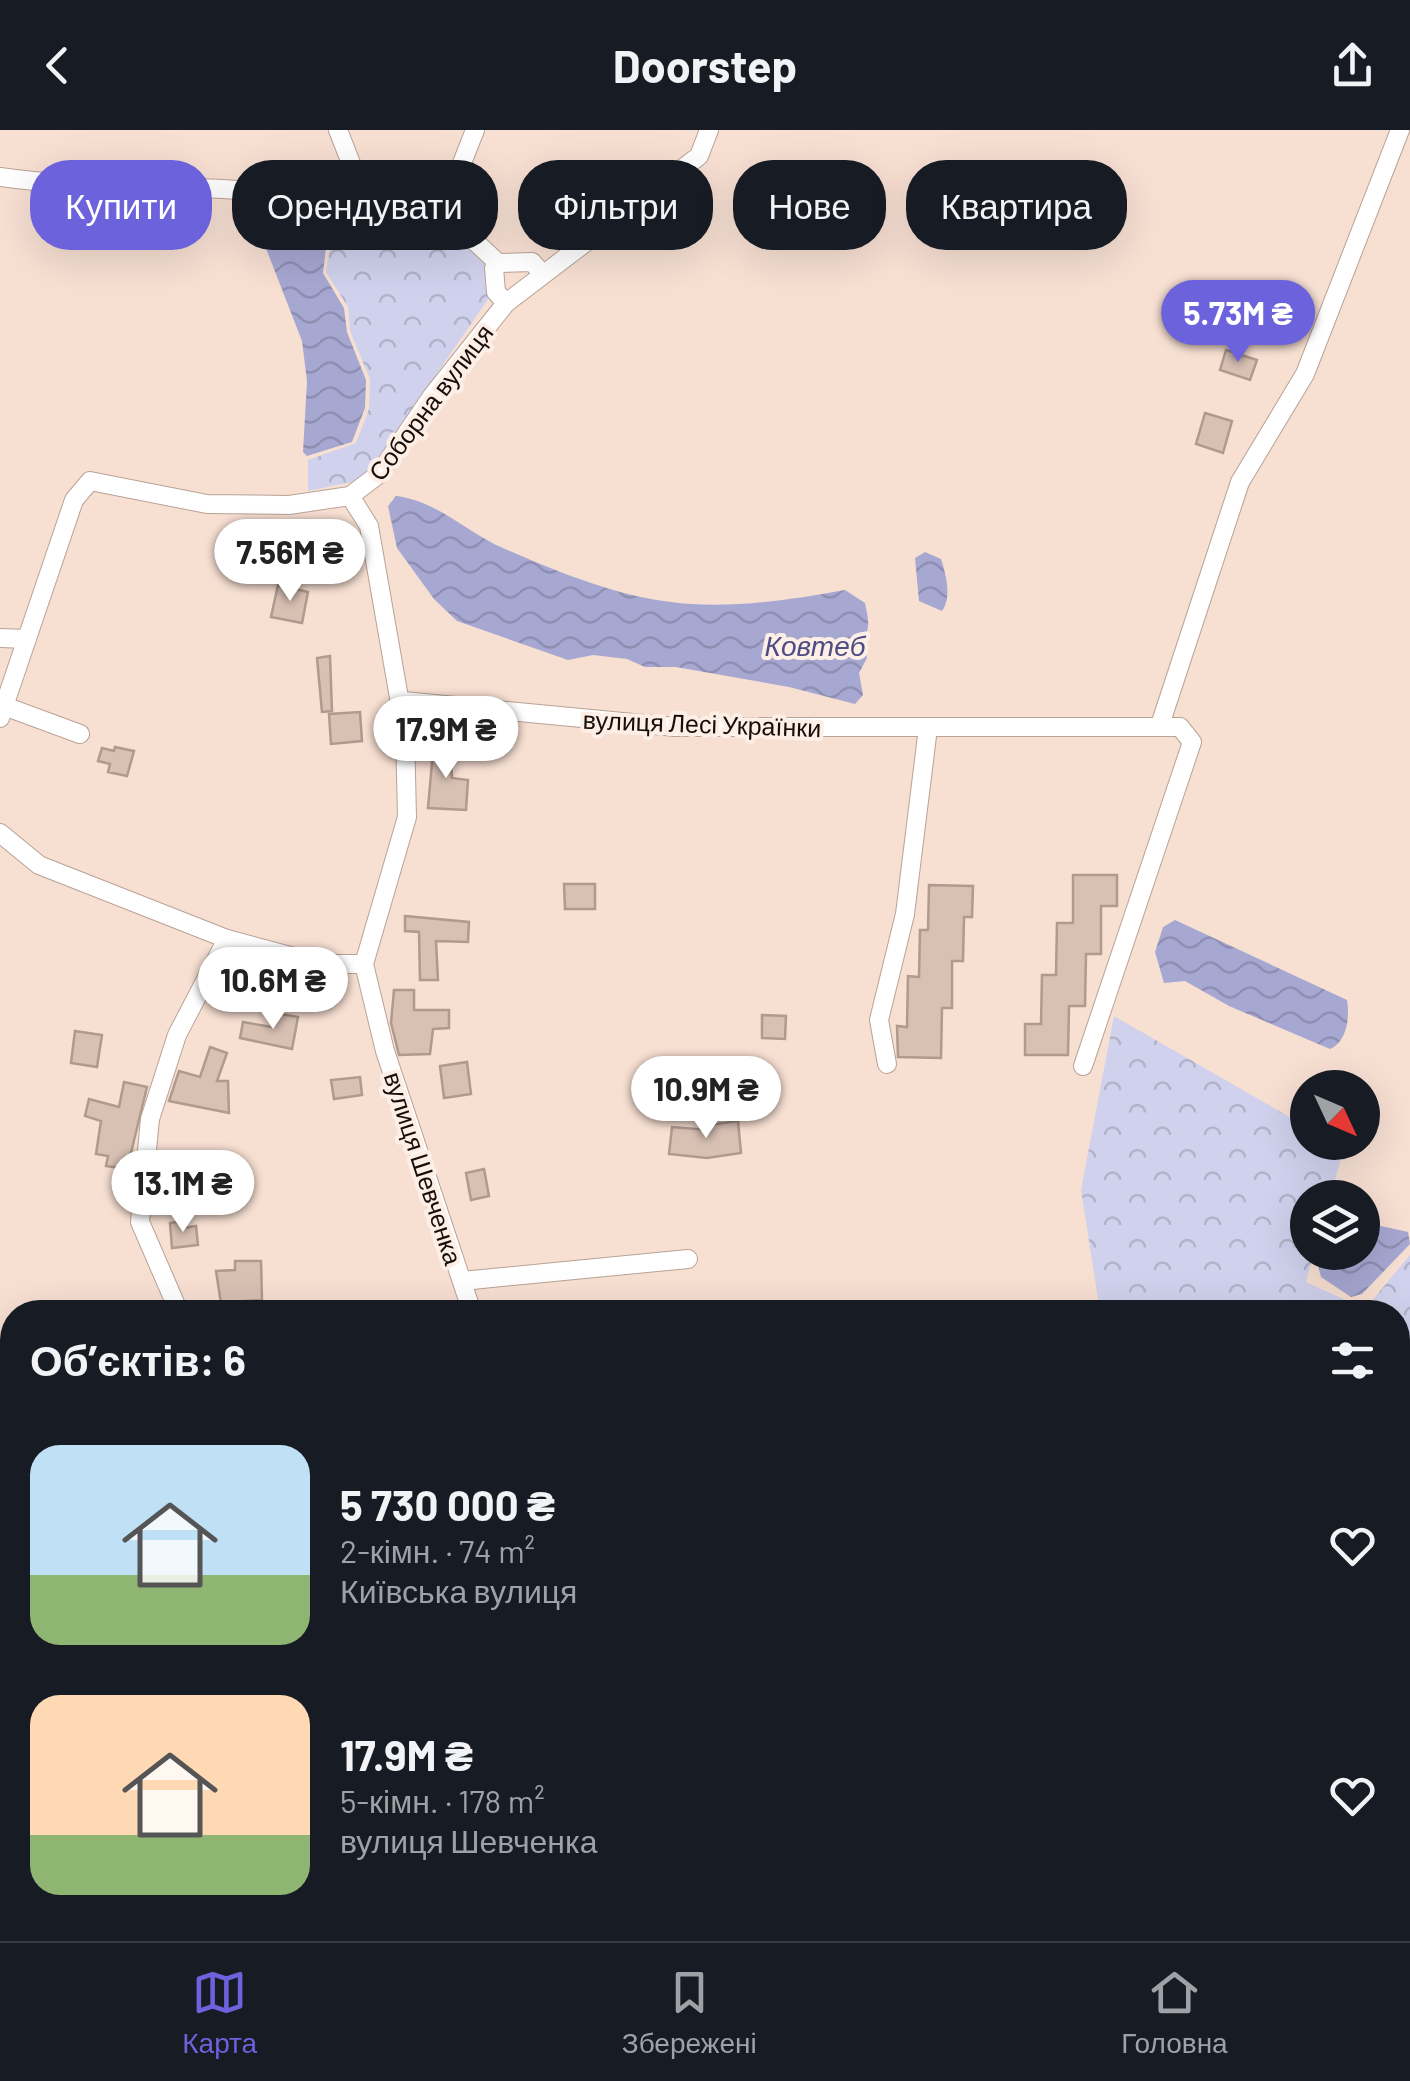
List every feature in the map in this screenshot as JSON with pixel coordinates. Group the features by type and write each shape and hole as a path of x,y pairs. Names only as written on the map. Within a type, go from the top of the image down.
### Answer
{"street":[{"path":"338,130 349,160"},
{"path":"463,160 475,130"},
{"name":"Соборна вулиця","path":"350,496 380,474 432,396 506,303 699,156 710,130"},
{"path":"1084,1066 1192,742 1180,727 1160,725 1240,482 1305,374 1400,130"},
{"path":"0,176 110,189 232,191"},
{"path":"484,250 498,264 532,262 542,272"},
{"name":"Соборна вулиця","path":"498,264 494,268 496,292 506,303"},
{"path":"0,833 38,865 227,939 320,964 364,964 407,817 402,701 369,526 350,496 289,505 207,504 90,481 74,500 2,712 80,734"},
{"path":"0,638 27,638"},
{"name":"вулиця Лесі Українки","path":"402,701 675,727 1160,725"},
{"path":"887,1064 879,1020 905,914 928,728"},
{"path":"173,1300 140,1222 150,1119 176,1035 227,939"},
{"name":"вулиця Шевченка","path":"364,964 386,1051 468,1300"},
{"path":"462,1282 688,1259"}],"green space":[{"path":"329,250 476,250 490,263 491,295 370,470 357,481 308,491 308,460 356,443 369,409 370,379 350,331 348,307 326,272"},
{"path":"1114,1016 1290,1117 1290,1160 1341,1160 1335,1180 1290,1180 1290,1270 1309,1270 1306,1282 1345,1300 1098,1300 1081,1190"},
{"path":"1410,1255 1410,1300 1372,1300"}],"water":[{"path":"267,250 326,250 323,273 344,308 347,332 366,380 365,408 352,442 307,456 303,452 307,381 302,341"},
{"name":"Ковтеб","path":"396,496 425,504 491,542 553,569 634,595 709,605 845,590 865,603 867,613 863,641 867,658 859,673 863,695 855,704 789,687 676,667 645,667 627,659 593,655 568,660 457,621 434,599 397,548 388,506"},
{"path":"925,552 941,559 943,565 947,593 942,611 919,601 915,558"},
{"path":"1175,920 1347,1000 1347,1021 1340,1041 1330,1049 1229,1006 1185,981 1164,983 1155,952 1163,927"},
{"path":"1380,1226 1408,1232 1410,1244 1362,1294 1351,1297 1321,1277 1319,1270 1380,1270"}],"building":[{"path":"1226,350 1257,360 1250,380 1220,370"},
{"path":"1205,413 1232,421 1223,453 1196,444"},
{"path":"317,543 319,569 287,572 285,546"},
{"path":"278,585 308,592 302,623 271,617"},
{"path":"330,656 332,711 322,712 317,658"},
{"path":"360,712 362,741 331,744 329,714"},
{"path":"434,740 450,741 452,778 468,780 466,810 428,808"},
{"path":"115,747 134,751 127,776 108,772 110,764 98,761 102,748 114,751"},
{"path":"1073,875 1117,875 1117,906 1101,906 1101,954 1086,954 1085,1006 1069,1006 1068,1055 1025,1055 1025,1024 1041,1024 1042,975 1056,975 1057,923 1073,923"},
{"path":"564,884 595,884 595,909 565,909"},
{"path":"929,885 973,886 972,917 964,917 963,961 952,961 952,1008 942,1008 941,1058 898,1057 897,1026 907,1027 908,976 919,977 920,930 928,930"},
{"path":"405,916 469,922 468,942 436,941 438,980 420,980 419,932 405,931"},
{"path":"394,990 414,990 414,1010 449,1010 449,1028 433,1029 430,1054 399,1055 391,1023"},
{"path":"275,1013 298,1017 292,1049 240,1038 243,1022 272,1027"},
{"path":"762,1015 786,1016 785,1039 762,1038"},
{"path":"75,1031 102,1035 97,1067 71,1063"},
{"path":"210,1047 227,1053 217,1081 228,1081 229,1113 169,1101 179,1071 200,1077"},
{"path":"467,1062 471,1094 444,1098 440,1066"},
{"path":"360,1077 362,1095 334,1099 331,1080"},
{"path":"124,1082 147,1087 127,1169 106,1166 108,1156 96,1154 101,1121 85,1116 89,1099 119,1107"},
{"path":"738,1121 741,1153 707,1158 669,1154 672,1127 709,1130 709,1125"},
{"path":"484,1169 489,1196 471,1200 466,1173"},
{"path":"183,1221 184,1228 196,1226 198,1245 172,1248 170,1223"},
{"path":"235,1261 261,1261 262,1300 220,1300 216,1271 235,1270"}]}
